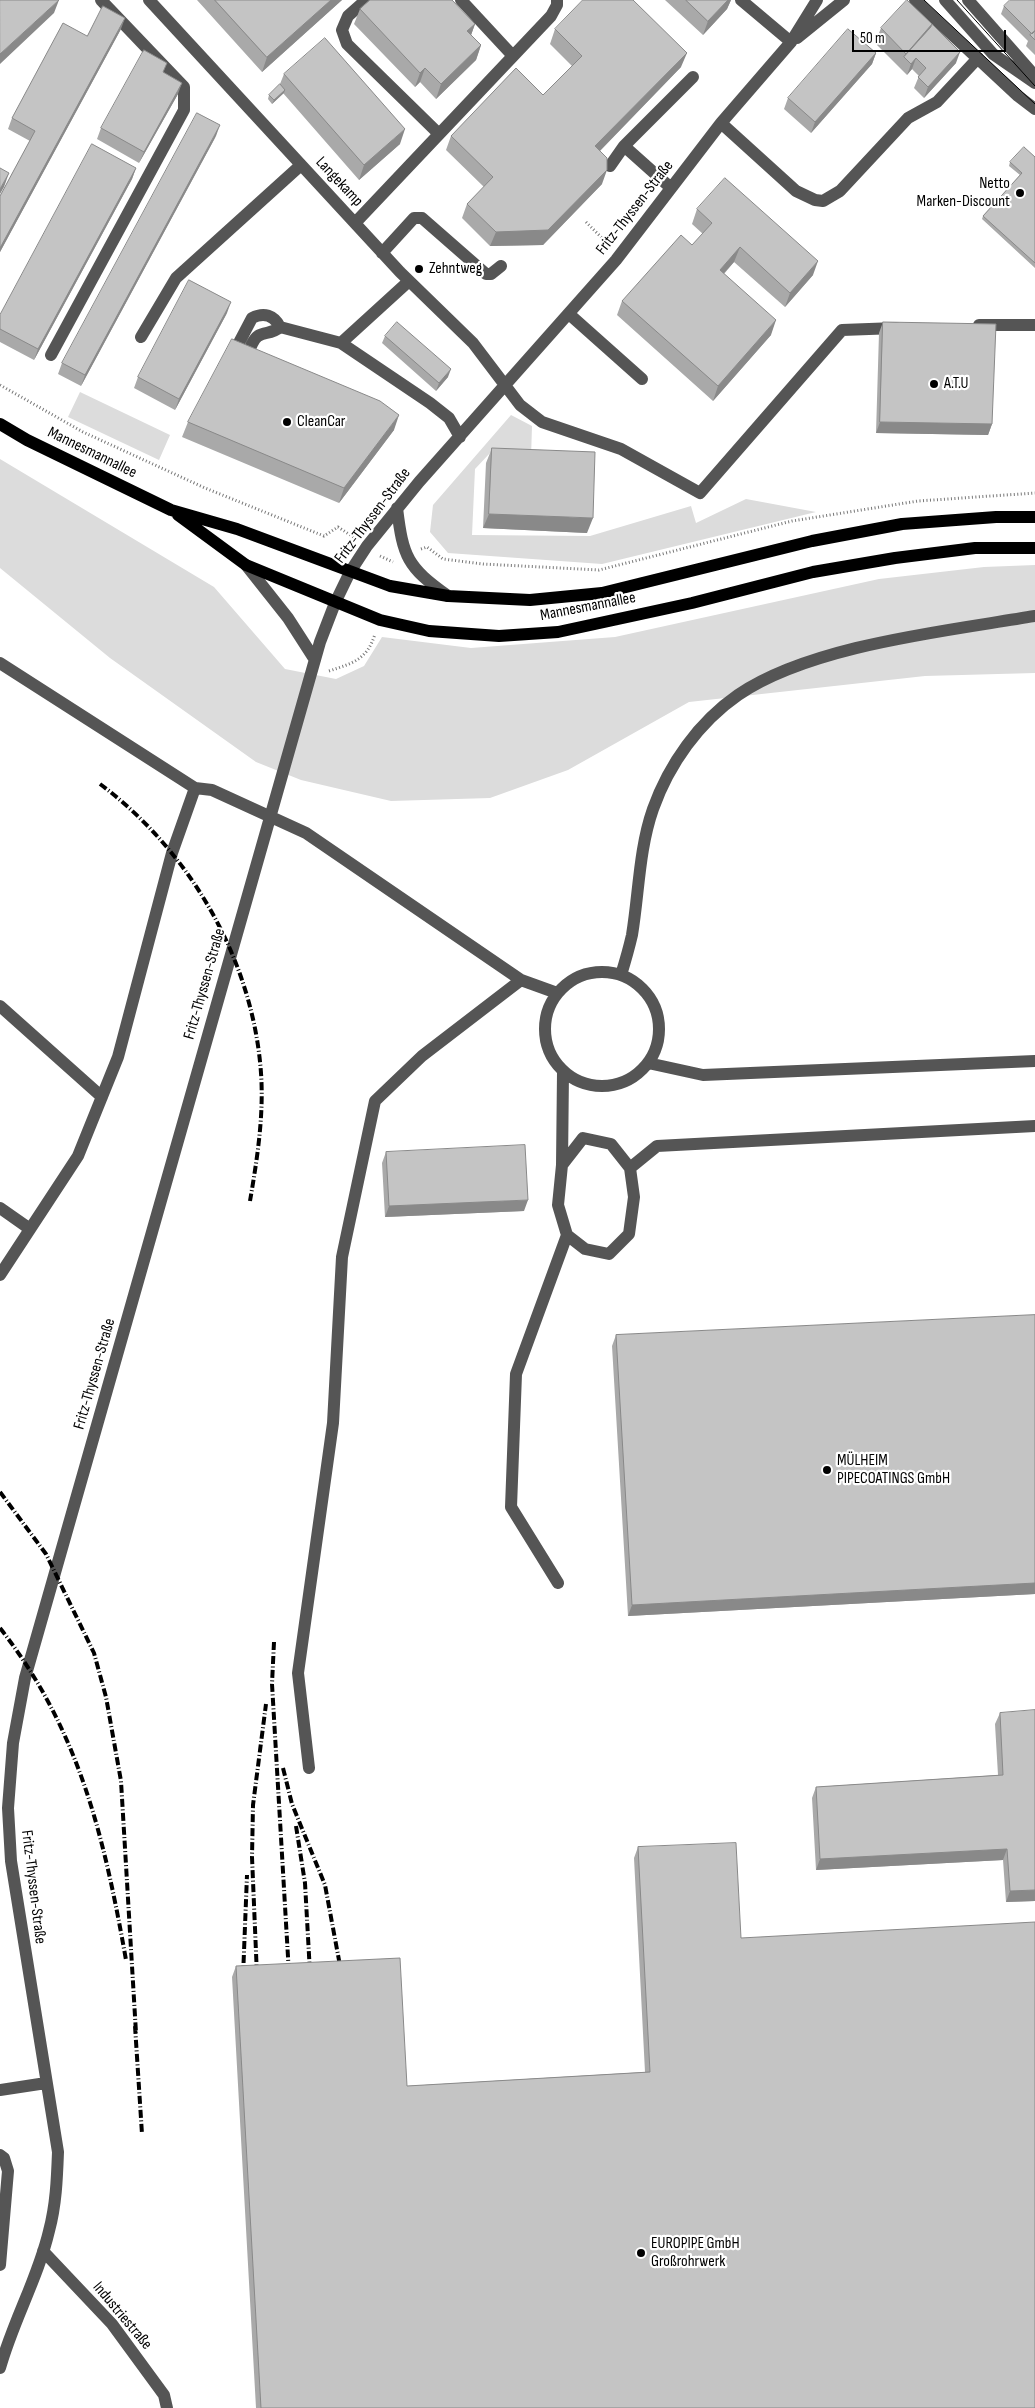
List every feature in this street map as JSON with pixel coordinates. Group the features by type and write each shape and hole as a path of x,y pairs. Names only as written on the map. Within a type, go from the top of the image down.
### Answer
{"main road":[{"name":"Mannesmannallee","path":"0,424 27,440 171,510 237,529 350,572 400,588 448,596 530,600 593,594 812,541 902,524 1035,516"},
{"name":"Mannesmannallee","path":"171,510 246,565 334,603 380,620 429,631 498,636 558,632 692,603 813,572 895,558 975,548 1035,548"}],"street":[{"path":"51,355 184,110 184,87 100,0"},
{"path":"366,0 348,16 342,30 347,44 439,134"},
{"path":"462,0 513,56"},
{"path":"354,223 551,16 557,5 557,0"},
{"path":"741,0 791,42"},
{"name":"Fritz-Thyssen-Straße","path":"0,2368 8,2338 43,2251 57,2194 58,2160 10,1861 8,1808 13,1743 25,1678 309,677 334,603 350,572 367,546 397,508 616,260 721,123 791,42 817,0"},
{"name":"Fritz-Thyssen-Straße","path":"791,42 844,0"},
{"path":"915,0 1018,96 1035,109"},
{"path":"945,0 993,54 1035,84"},
{"path":"968,0 1035,76"},
{"name":"Langekamp","path":"152,1 382,253 473,343 520,404 542,422 622,449 700,493 842,330 907,327"},
{"path":"721,123 796,191 815,200 823,201 840,191 908,118 937,102 978,58"},
{"path":"610,166 624,146 693,77"},
{"path":"624,146 671,188"},
{"path":"141,336 176,278 301,165"},
{"path":"382,253 414,218 422,218 486,274 491,274 501,266"},
{"path":"341,342 409,281"},
{"path":"569,314 642,379"},
{"path":"232,356 252,318 258,315 268,315 276,319 280,327 341,342 437,408 449,418 460,437"},
{"path":"964,325 1035,325"},
{"path":"245,361 259,335 273,333 280,327"},
{"path":"397,508 406,555 427,581 448,596"},
{"path":"246,565 288,618 315,660"},
{"path":"621,975 631,937 642,850 653,808 685,748 722,708 746,690 810,662 881,643 1035,616"},
{"path":"0,663 196,788 212,790 306,833 522,980 557,993"},
{"path":"0,1275 78,1156 102,1097 118,1057 172,853 196,788"},
{"path":"602,972 621,975 640,986 652,1002 658,1018 659,1038 648,1063 634,1077 608,1086 588,1085 563,1072 550,1056 544,1036 546,1016 557,993 576,978 602,972"},
{"path":"310,1768 298,1673 333,1423 342,1257 375,1101 422,1056 522,980"},
{"path":"0,1006 102,1097"},
{"path":"648,1063 703,1075 1035,1061"},
{"path":"562,1165 583,1138 611,1144 630,1168 634,1196 628,1234 609,1254 585,1249 567,1235 558,1205 562,1165 563,1072"},
{"path":"630,1168 657,1146 1035,1126"},
{"path":"0,1208 30,1229"},
{"path":"558,1584 511,1507 516,1374 567,1235"},
{"path":"0,2090 46,2083"},
{"path":"0,2154 4,2158 8,2171 3,2200 0,2265"},
{"name":"Industriestraße","path":"43,2251 112,2324 164,2395 167,2408"}],"path":[{"path":"586,222 604,240"},
{"path":"0,385 83,432 205,488 324,536 338,527 395,564"},
{"path":"406,555 427,547 442,559 483,564 599,570 792,521 918,501 1035,493"}],"shaded area":[{"path":"80,392 170,435 159,460 68,417"},
{"path":"511,415 532,426 531,458 491,452 475,469 472,535 590,536 691,506 696,523 746,499 816,512 602,564 448,553 430,532 433,505"},
{"path":"0,459 214,587 285,669 336,679 364,666 382,637 471,648 615,637 879,579 984,567 1035,565 1035,673 925,676 689,702 568,770 490,798 391,801 301,780 256,762 110,658 0,568"}],"building":[{"path":"0,0 59,0 0,54"},
{"path":"215,0 331,0 267,57"},
{"path":"370,0 452,0 475,24 467,31 481,45 441,84 425,68 420,73 360,9"},
{"path":"583,0 633,0 687,53 595,146 607,158 607,170 548,230 496,232 467,204 493,177 451,136 516,68 543,95 582,56 555,29"},
{"path":"686,0 728,0 708,21"},
{"path":"907,0 932,24 906,54 881,28"},
{"path":"1010,0 1035,0 1035,31 1032,34 1004,6"},
{"path":"103,6 125,18 0,248 0,196 35,131 12,118 63,23 87,36"},
{"path":"933,25 960,52 928,87 918,77 926,68 916,58 911,64 904,57"},
{"path":"848,29 876,53 815,122 788,98"},
{"path":"1035,31 1035,40 1030,35"},
{"path":"325,38 405,129 364,165 284,74"},
{"path":"144,50 167,63 163,72 182,83 144,152 101,128"},
{"path":"280,84 285,90 274,100 269,95"},
{"path":"197,113 220,125 85,375 62,363"},
{"path":"92,144 136,168 38,349 0,329 0,315"},
{"name":"Netto Marken-Discount","path":"1024,147 1035,157 1035,263 983,216 1022,173 1010,162"},
{"path":"0,168 9,173 0,189"},
{"path":"725,178 818,261 790,293 740,247 720,270 776,320 718,386 622,301 681,235 692,245 712,223 697,209"},
{"path":"189,280 231,302 179,399 138,377"},
{"path":"397,322 451,369 439,383 385,336"},
{"name":"A.T.U","path":"883,322 996,324 992,424 880,422"},
{"name":"CleanCar","path":"232,339 380,401 399,415 344,488 188,422"},
{"path":"492,448 595,452 593,518 489,514"},
{"path":"525,1145 528,1200 389,1206 386,1152"},
{"name":"MÜLHEIM PIPECOATINGS GmbH","path":"1035,1315 1035,1583 632,1605 616,1335"},
{"path":"1035,1710 1035,1890 1010,1891 1007,1849 820,1859 816,1787 1003,1775 1000,1713"},
{"name":"EUROPIPE GmbH Großrohrwerk","path":"736,1843 741,1938 1035,1922 1035,2408 261,2408 236,1966 400,1958 407,2086 650,2072 638,1847"}],"tram line":[{"path":"924,0 1035,104"},
{"path":"957,0 1035,86"}],"railway":[{"path":"100,784 132,811 162,842 188,875 211,911 230,950 245,990 255,1031 262,1089 259,1138 250,1201"},
{"path":"0,1492 46,1554 94,1653 106,1697 121,1781 136,2033"},
{"path":"0,1628 27,1666 50,1705 69,1745 97,1827 118,1914 126,1960"},
{"path":"274,1642 272,1684 289,1974"},
{"path":"257,1976 252,1857 253,1805 266,1704"},
{"path":"283,1768 292,1804 325,1885 341,1971"},
{"path":"296,1826 305,1883 310,1973"},
{"path":"243,1977 247,1875"},
{"path":"135,2026 142,2134"}],"place":[{"name":"Netto Marken-Discount","path":"1020,193"},
{"name":"Zehntweg","path":"419,269"},
{"name":"A.T.U","path":"934,384"},
{"name":"CleanCar","path":"287,422"},
{"name":"MÜLHEIM PIPECOATINGS GmbH","path":"827,1470"},
{"name":"EUROPIPE GmbH Großrohrwerk","path":"641,2253"}]}
